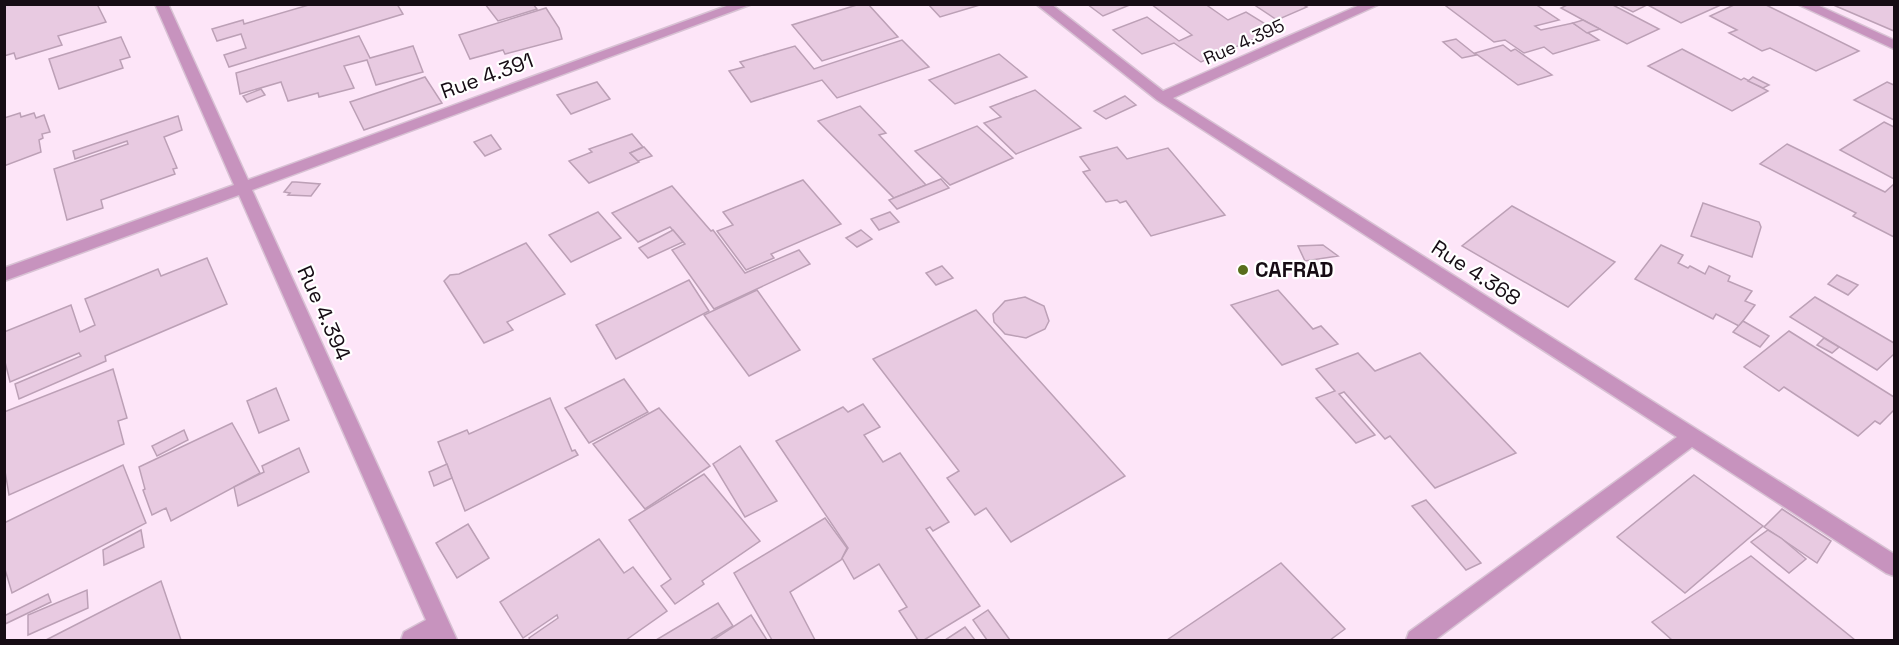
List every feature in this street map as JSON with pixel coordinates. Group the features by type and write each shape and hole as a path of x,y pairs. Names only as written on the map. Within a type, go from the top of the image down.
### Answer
{"street":[{"name":"Rue 4.394","path":"161,4 443,633"},
{"name":"Rue 4.391","path":"4,275 746,4"},
{"name":"Rue 4.368","path":"1042,4 1162,97 1690,438 1894,566"},
{"name":"Rue 4.395","path":"1162,97 1374,4"},
{"path":"1803,4 1894,45"},
{"path":"1417,640 1690,438"},
{"path":"412,640 443,633"}],"building":[{"path":"4,4 97,4 106,22 58,36 62,45 16,59 14,53 4,56"},
{"path":"312,4 397,4 403,14 229,67 224,55 246,48 241,34 217,41 212,29 243,20 244,24"},
{"path":"485,4 533,4 537,9 498,21"},
{"path":"860,4 868,4 898,37 822,61 792,25"},
{"path":"928,4 983,4 940,17"},
{"path":"1087,4 1132,4 1103,16"},
{"path":"1151,4 1205,4 1228,20 1246,12 1275,30 1201,62 1174,43 1142,54 1113,30 1147,17 1179,41 1192,35"},
{"path":"1253,4 1302,4 1307,7 1277,20"},
{"path":"1452,4 1535,4 1559,20 1535,26 1541,30 1573,23 1599,40 1553,54 1544,47 1524,53 1505,40 1494,42 1446,6"},
{"path":"1569,4 1611,4 1659,29 1627,44 1561,8"},
{"path":"1617,4 1642,4 1645,6 1633,12"},
{"path":"1646,4 1723,4 1681,23"},
{"path":"1736,4 1764,4 1859,51 1816,71 1770,48 1762,51 1729,33 1737,30 1710,16"},
{"path":"1831,4 1894,4 1894,31"},
{"path":"546,8 559,28 562,39 505,54 503,50 470,59 459,35"},
{"path":"1583,20 1600,29 1587,33 1573,23"},
{"path":"359,36 370,58 413,46 423,72 376,85 367,60 344,66 354,88 319,97 318,93 288,101 281,82 240,94 236,73"},
{"path":"121,37 130,57 120,60 123,68 59,89 49,59"},
{"path":"1456,39 1476,55 1462,58 1443,42"},
{"path":"902,40 929,67 837,98 822,80 751,102 729,71 744,67 740,62 795,46 814,69"},
{"path":"1503,45 1511,51 1515,49 1552,75 1518,85 1475,53"},
{"path":"1682,49 1741,80 1744,78 1768,91 1732,111 1648,66"},
{"path":"999,54 1027,77 955,104 929,80"},
{"path":"425,77 442,103 364,130 350,102"},
{"path":"1753,77 1769,85 1763,88 1748,81"},
{"path":"597,82 610,99 571,114 557,95"},
{"path":"1887,82 1894,85 1894,120 1854,100"},
{"path":"261,89 265,95 247,102 243,96"},
{"path":"1035,90 1081,128 1016,154 984,123 1001,117 990,107"},
{"path":"1125,96 1136,105 1106,119 1094,111"},
{"path":"860,106 886,133 879,135 926,185 894,198 818,121"},
{"path":"20,113 21,117 34,113 36,118 44,115 50,132 42,134 43,138 39,140 41,152 4,166 4,118"},
{"path":"178,116 182,130 164,137 177,168 173,169 175,174 101,200 103,208 67,220 54,169 128,144 127,141 75,159 73,151"},
{"path":"1884,122 1894,127 1894,179 1840,150"},
{"path":"977,126 1013,158 950,185 915,151"},
{"path":"632,134 643,147 630,153 639,162 589,183 569,161 592,152 589,149"},
{"path":"491,135 501,149 485,156 474,142"},
{"path":"1787,144 1885,192 1894,184 1894,237 1853,216 1856,213 1760,164"},
{"path":"644,147 652,156 638,161 630,153"},
{"path":"1117,147 1127,159 1168,148 1225,215 1151,236 1126,201 1106,202 1083,172 1090,170 1080,157"},
{"path":"941,179 949,188 897,209 889,200"},
{"path":"803,180 841,224 771,254 774,258 746,270 717,231 733,225 723,212"},
{"path":"292,182 320,184 311,196 288,195 290,193 284,192"},
{"path":"672,186 711,231 713,230 745,273 799,250 810,264 714,309 672,250 685,244 670,227 638,242 612,213"},
{"path":"1703,203 1759,222 1761,227 1752,257 1691,236"},
{"path":"1512,206 1615,262 1568,307 1462,246"},
{"path":"598,212 621,238 571,262 549,235"},
{"path":"890,212 899,222 879,230 871,219"},
{"path":"673,230 683,242 648,258 639,248"},
{"path":"861,230 872,239 857,247 846,238"},
{"path":"526,243 565,294 507,322 513,330 484,343 444,281 450,275 459,274"},
{"path":"1323,245 1338,256 1305,261 1298,246"},
{"path":"1661,245 1683,255 1678,263 1705,274 1709,266 1730,276 1728,281 1752,291 1745,301 1755,305 1739,326 1716,314 1713,319 1635,279"},
{"path":"207,258 227,304 105,356 106,361 19,399 15,384 81,356 79,353 10,382 4,358 4,332 71,305 80,332 95,325 85,299 158,269 161,276"},
{"path":"942,266 953,278 936,285 926,273"},
{"path":"1837,275 1858,285 1848,295 1828,284"},
{"path":"689,280 709,311 616,359 596,325"},
{"path":"757,290 800,350 749,376 704,315"},
{"path":"1278,290 1313,329 1321,326 1338,344 1282,365 1231,305"},
{"path":"1025,297 1044,306 1049,321 1045,329 1026,338 1005,334 994,322 993,314 1005,301"},
{"path":"1815,297 1894,343 1894,354 1877,370 1790,317"},
{"path":"976,310 1125,476 1011,542 986,508 975,515 947,478 959,471 873,359"},
{"path":"1743,321 1769,336 1760,347 1733,332"},
{"path":"1789,331 1894,397 1894,410 1880,424 1875,421 1858,436 1784,387 1779,391 1744,367"},
{"path":"1824,338 1839,347 1832,353 1817,345"},
{"path":"1358,353 1375,371 1420,353 1516,453 1435,488 1390,436 1385,439 1344,392 1339,394 1375,435 1356,443 1316,398 1335,391 1316,369"},
{"path":"113,369 127,418 118,421 124,444 9,495 4,465 4,412"},
{"path":"624,379 648,412 589,443 565,408"},
{"path":"276,388 289,420 259,433 247,401"},
{"path":"550,398 572,451 575,450 578,455 465,511 438,442 467,430 469,434"},
{"path":"863,404 880,427 864,435 883,462 900,453 949,522 933,531 930,527 926,529 980,606 924,640 918,640 899,611 907,607 879,564 854,579 842,558 848,548 776,441 843,407 848,412"},
{"path":"659,408 710,466 645,509 593,444"},
{"path":"232,423 260,473 171,521 166,508 152,515 143,490 145,489 139,467"},
{"path":"184,430 188,440 157,456 152,446"},
{"path":"740,446 777,501 745,517 713,464"},
{"path":"299,448 309,472 238,506 234,487 264,472 262,466"},
{"path":"447,464 452,478 434,486 429,472"},
{"path":"123,465 146,523 12,593 4,566 4,523"},
{"path":"704,474 760,541 702,581 704,584 675,604 661,586 671,579 629,520"},
{"path":"1694,475 1763,526 1685,593 1617,537"},
{"path":"1426,500 1481,563 1466,570 1412,506"},
{"path":"1782,509 1831,541 1817,563 1764,527"},
{"path":"825,518 847,548 841,560 790,592 815,640 772,640 734,573"},
{"path":"468,524 489,558 457,578 436,543"},
{"path":"141,530 144,547 104,565 103,550"},
{"path":"1768,530 1806,559 1789,573 1751,542"},
{"path":"599,539 624,573 633,567 667,611 626,640 530,640 529,638 558,618 557,615 523,638 500,602"},
{"path":"1751,556 1855,640 1672,640 1652,622"},
{"path":"1281,563 1345,629 1330,640 1167,640"},
{"path":"161,581 181,640 46,640"},
{"path":"87,590 88,608 28,635 28,615"},
{"path":"48,594 51,602 5,624 4,616"},
{"path":"718,603 733,626 710,640 656,640"},
{"path":"988,610 1010,640 987,640 973,620"},
{"path":"751,615 767,640 713,640"},
{"path":"965,627 975,640 945,640"}],"place":[{"name":"CAFRAD","path":"1243,270"}]}
